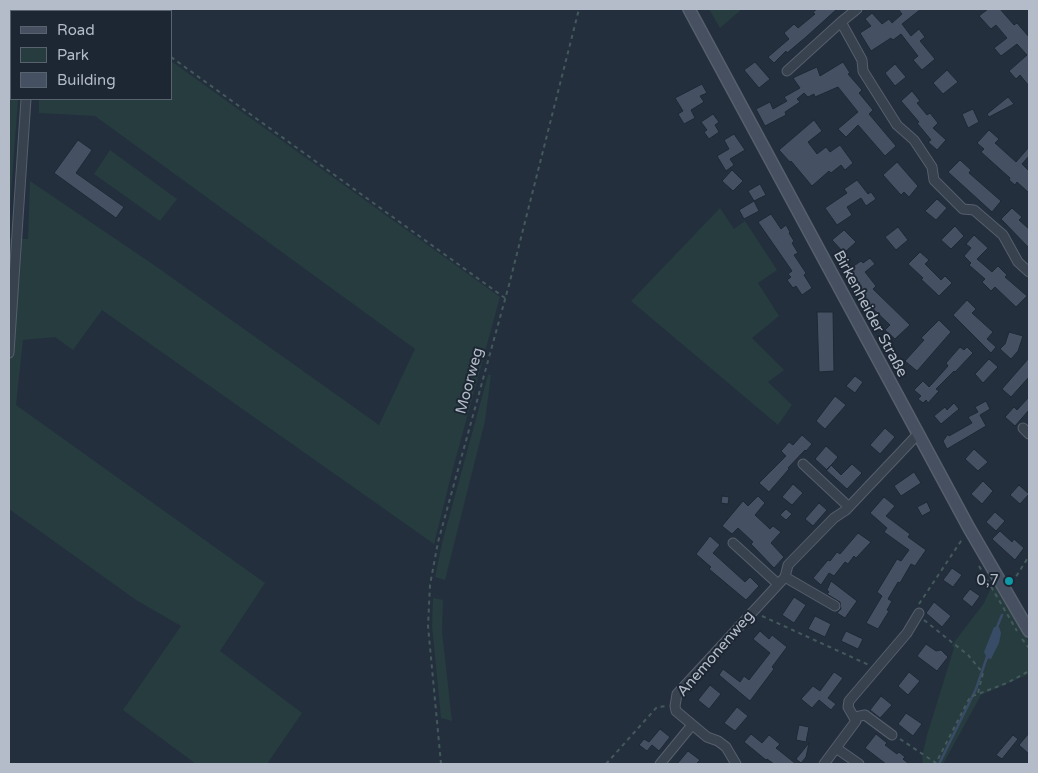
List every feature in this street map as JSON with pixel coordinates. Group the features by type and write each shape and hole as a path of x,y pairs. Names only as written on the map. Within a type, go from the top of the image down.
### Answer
{"street":[{"name":"Birkenheider Straße","path":"689,9 969,528 1029,631"},
{"path":"787,71 857,9"},
{"path":"841,22 862,60 863,71 897,126 914,140 932,166 934,180 963,209 974,210 1003,235 1018,262 1029,272"},
{"path":"9,353 26,100"},
{"name":"Anemonenweg","path":"736,764 726,747 718,741 707,737 676,711 677,694 781,581 788,565 834,518 849,507 918,434"},
{"path":"803,464 849,507"},
{"path":"733,543 781,581 835,606"},
{"path":"824,764 856,722 848,707 849,701 907,633 918,614"},
{"path":"855,717 865,715 892,735"},
{"path":"660,764 692,725"},
{"path":"836,748 859,764"}],"path":[{"name":"Moorweg","path":"441,764 428,626 430,584 438,542 505,298 580,9"},
{"path":"172,58 505,298"},
{"path":"963,538 919,604 918,614 968,655 982,672 978,693"},
{"path":"1009,587 1029,556"},
{"path":"753,612 876,668"},
{"path":"892,735 936,763 970,697 1008,683 1029,671"},
{"path":"606,764 657,707 675,706"}],"green space":[{"path":"9,9 25,9 10,10 10,100 18,100 9,221"},
{"path":"100,9 102,10 43,10"},
{"path":"709,9 742,9 720,28"},
{"path":"172,62 500,297 434,544 102,310 73,350 55,337 23,340 16,405 265,583 220,651 302,713 267,764 196,764 123,710 181,626 136,600 9,509 9,238 28,239 30,181 154,265 379,425 415,349 95,116 39,113 39,100 172,100"},
{"path":"110,150 177,199 160,221 94,174"},
{"path":"720,208 734,229 745,221 777,270 758,283 779,316 752,338 784,370 768,382 792,405 778,425 631,301"},
{"path":"488,375 491,375 485,421 445,580 435,577 442,543"},
{"path":"995,586 1029,641 1029,674 981,695 943,764 923,764 922,757 927,735 954,648 952,645 984,603 990,590"},
{"path":"433,598 443,600 442,631 452,721 441,718 432,625"}],"water":[{"path":"994,627 999,627 1001,633 999,643 991,659 987,658 984,652"}],"building":[{"path":"817,9 837,9 774,63 768,57 789,39 784,33 794,24 798,28 815,14 813,12"},
{"path":"898,9 921,9 902,24 911,36 919,29 925,37 920,41 935,59 922,70 913,60 918,56 901,34 871,51 860,33 871,26 865,19 872,13 882,24 889,19 892,23 902,14"},
{"path":"988,9 1000,9 1014,25 1017,23 1029,37 1029,86 1020,75 1016,79 1009,71 1027,55 1017,44 1001,56 994,48 1007,38 996,25 991,29 979,16"},
{"path":"755,62 770,79 759,88 744,70"},
{"path":"843,62 850,73 848,74 862,90 859,93 873,110 869,114 896,146 885,156 858,125 846,137 838,129 858,112 838,87 815,97 814,94 808,97 804,93 797,99 800,102 785,112 786,115 765,126 756,109 770,102 773,109 787,101 784,97 800,88 793,78 817,67 820,76"},
{"path":"895,64 906,77 895,86 885,73"},
{"path":"947,70 958,82 943,94 933,83"},
{"path":"702,84 707,93 700,96 704,102 691,110 695,118 684,124 678,114 683,111 675,98"},
{"path":"912,91 920,101 917,103 927,115 930,113 938,123 933,128 946,140 937,150 928,142 931,140 901,101"},
{"path":"1008,97 1014,104 989,117 987,114"},
{"path":"973,109 979,122 968,128 962,114"},
{"path":"713,114 719,122 715,125 719,132 709,139 704,132 707,130 701,122"},
{"path":"814,120 822,131 808,142 817,154 826,147 830,152 840,145 853,163 845,170 841,165 831,173 829,171 812,186 779,150"},
{"path":"989,130 999,139 995,143 1016,162 1029,147 1029,156 1022,164 1029,171 1029,193 1017,182 1015,185 1009,180 1010,178 981,152 984,149 977,143"},
{"path":"734,134 745,150 730,159 734,165 726,171 717,156 729,149 724,140"},
{"path":"78,140 92,150 76,173 124,207 116,218 54,173"},
{"path":"960,160 971,170 969,173 1001,201 992,212 948,172"},
{"path":"897,162 918,186 909,197 904,192 901,195 883,175"},
{"path":"732,170 743,181 733,191 722,181"},
{"path":"857,180 868,194 871,192 876,199 866,206 861,198 847,207 852,215 837,225 825,208 847,193 844,189"},
{"path":"760,184 766,195 754,201 748,191"},
{"path":"937,199 947,208 936,220 925,211"},
{"path":"754,201 759,211 744,219 739,210"},
{"path":"1012,208 1022,217 1019,220 1029,229 1029,248 1001,219"},
{"path":"771,214 781,229 786,225 790,232 794,241 792,243 798,253 794,255 806,273 804,275 812,288 802,295 796,286 793,288 787,280 791,277 788,274 792,271 758,222"},
{"path":"955,226 964,236 951,249 941,240"},
{"path":"898,227 908,240 896,250 885,237"},
{"path":"844,230 856,242 844,253 832,240"},
{"path":"974,235 988,248 977,259 992,272 998,266 1007,275 1005,277 1027,296 1016,307 995,287 991,291 982,282 985,279 969,265 971,263 964,256 971,248 966,244"},
{"path":"920,252 929,260 925,264 941,280 945,276 952,283 939,296 908,264"},
{"path":"870,258 875,264 865,272 876,286 873,289 910,325 895,339 885,330 890,325 868,304 856,286 859,283 849,269 861,261 863,263"},
{"path":"967,300 976,309 972,313 993,332 987,339 996,347 991,353 953,315"},
{"path":"817,312 833,312 834,371 819,372"},
{"path":"939,320 951,332 917,371 905,361 924,340 921,338"},
{"path":"1009,332 1023,336 1018,351 1011,359 1000,349 1005,344"},
{"path":"960,347 964,350 967,347 973,353 936,389 939,391 928,403 926,400 923,403 918,399 921,396 914,390 923,381 929,387 948,366 946,363"},
{"path":"1029,358 1029,377 1011,397 1002,389"},
{"path":"989,359 998,367 983,383 975,374"},
{"path":"855,376 863,382 855,393 846,386"},
{"path":"835,396 846,405 825,429 816,421"},
{"path":"1029,397 1029,410 1015,426 1005,417 1014,407 1017,410"},
{"path":"986,401 990,409 980,415 986,426 947,449 943,441 948,434 949,436 972,423 968,417 978,412 975,407"},
{"path":"954,403 959,409 941,424 934,416 945,407 947,410"},
{"path":"885,428 895,437 880,454 870,445"},
{"path":"802,435 812,444 788,468 769,492 759,483 786,456 781,451 789,442 793,445"},
{"path":"826,446 838,457 827,470 815,459"},
{"path":"974,449 988,462 978,471 965,459"},
{"path":"852,464 862,473 847,489 826,470 831,465 841,475"},
{"path":"914,472 921,483 901,496 894,486"},
{"path":"983,481 993,491 982,504 971,494"},
{"path":"793,484 803,493 792,505 782,497"},
{"path":"1019,485 1029,494 1020,504 1010,495"},
{"path":"722,496 729,497 728,504 721,503"},
{"path":"758,496 765,503 755,515 770,529 773,526 781,532 771,543 784,557 774,568 751,544 753,542 738,528 732,534 722,526 743,501 748,506"},
{"path":"884,497 895,506 886,516 910,534 908,537 926,550 915,566 911,564 900,583 898,582 888,599 892,601 887,610 889,611 878,629 866,623 882,596 877,592 897,559 901,561 909,550 884,532 887,528 870,513"},
{"path":"927,502 931,511 922,516 917,507"},
{"path":"819,503 827,510 813,526 805,519"},
{"path":"786,509 792,514 786,520 780,515"},
{"path":"995,512 1005,521 996,531 986,522"},
{"path":"1000,531 1012,542 1014,539 1024,548 1015,560 992,539"},
{"path":"858,533 871,542 856,558 854,556 848,564 845,562 834,576 829,573 821,585 813,578 837,552 840,554"},
{"path":"710,536 720,545 713,553 745,582 750,577 759,586 746,600 709,569 711,567 696,554"},
{"path":"952,568 962,575 953,587 943,580"},
{"path":"831,581 857,601 845,618 837,613 841,609 840,602 827,594"},
{"path":"970,589 980,596 972,607 962,599"},
{"path":"794,597 806,605 794,623 782,615"},
{"path":"934,602 951,616 942,627 926,613"},
{"path":"815,616 831,624 825,637 808,629"},
{"path":"760,631 769,639 772,635 787,647 772,667 774,669 750,701 719,675 723,669 740,682 744,676 749,680 770,653 753,639"},
{"path":"846,631 863,639 858,649 841,641"},
{"path":"926,644 936,651 941,650 948,657 937,671 917,656"},
{"path":"834,672 843,678 828,698 836,704 831,710 819,700 812,708 801,699 813,686 820,691"},
{"path":"909,672 920,681 908,695 898,686"},
{"path":"710,685 721,694 709,709 698,700"},
{"path":"881,696 892,705 880,718 870,710"},
{"path":"737,707 748,716 735,731 724,723"},
{"path":"906,713 922,724 913,736 898,724"},
{"path":"799,725 809,727 806,742 796,740"},
{"path":"660,729 670,737 659,751 652,745 647,751 639,745 644,739 649,742"},
{"path":"1029,733 1029,754 1019,745"},
{"path":"751,734 762,743 769,735 780,744 776,748 796,764 774,764 766,760 744,742"},
{"path":"876,734 887,743 885,745 897,754 899,752 905,757 903,759 909,764 886,764 865,748"},
{"path":"1013,735 1018,739 1002,759 996,755"},
{"path":"809,743 806,757 801,763 796,759"},
{"path":"688,751 700,760 696,764 677,764"}],"waterway":[{"path":"997,627 1002,615"},
{"path":"939,764 976,689 987,657"}],"place":[{"name":"0,7","path":"1009,581"}]}
